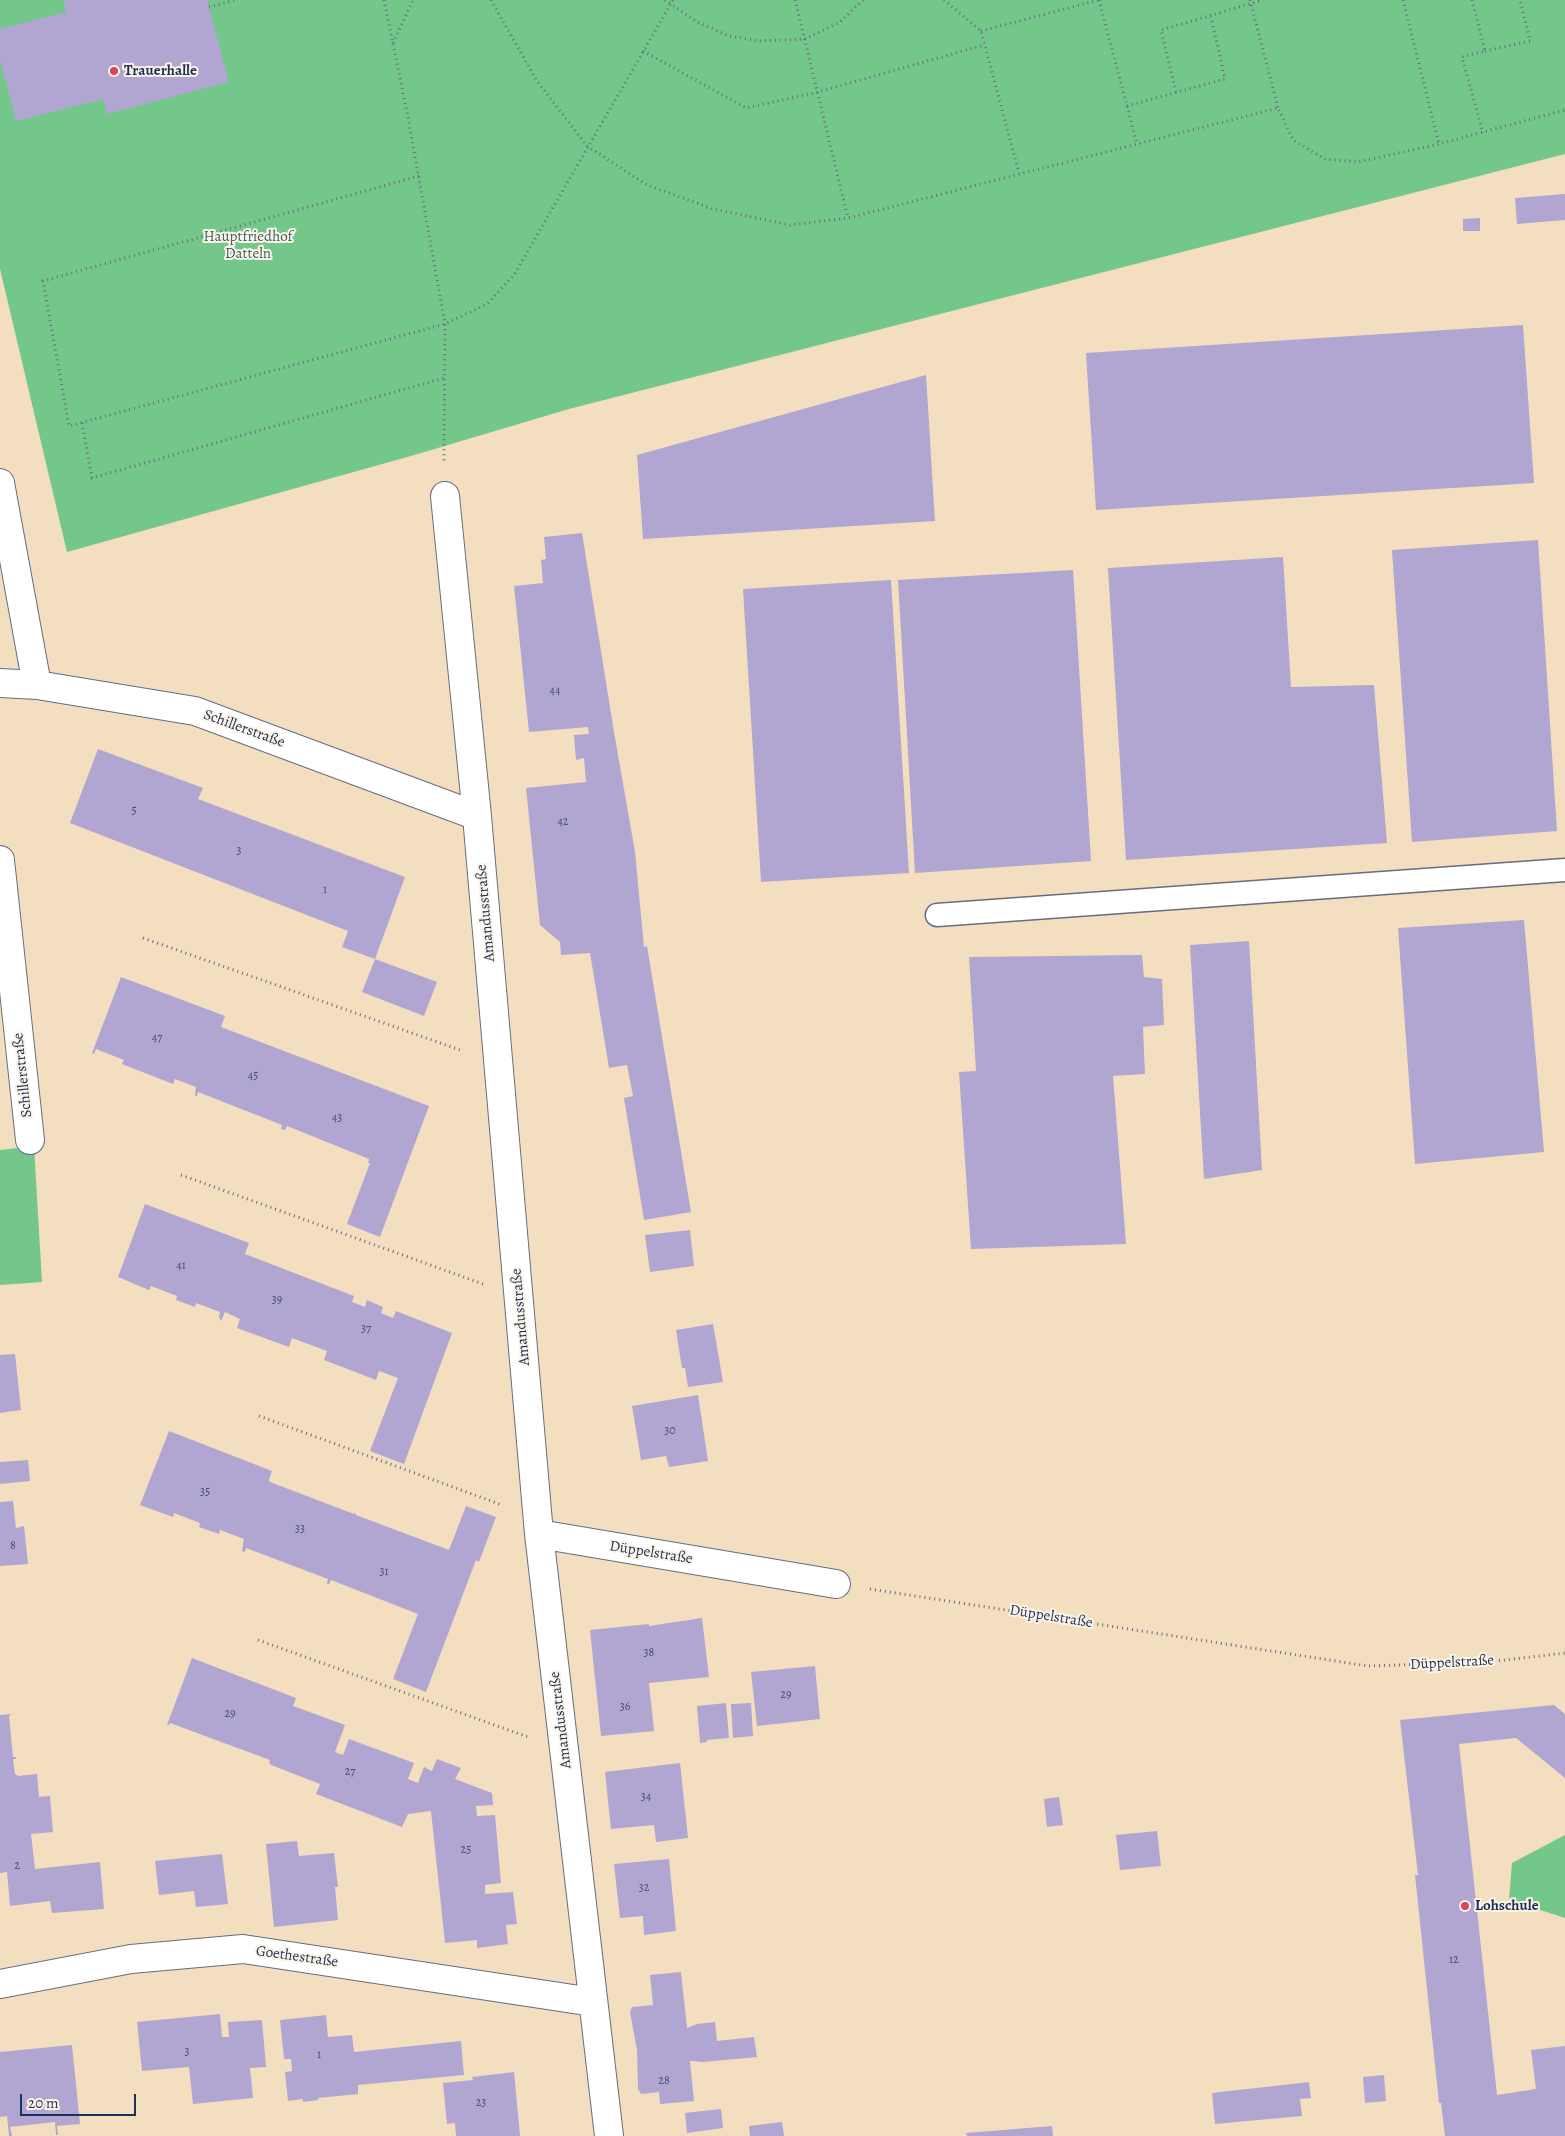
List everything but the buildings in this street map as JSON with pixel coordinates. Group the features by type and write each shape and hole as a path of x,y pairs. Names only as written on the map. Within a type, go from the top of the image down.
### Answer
{"street":[{"path":"0,483 37,685"},
{"name":"Amandusstraße","path":"445,496 477,816 539,1526 609,2136"},
{"name":"Schillerstraße","path":"0,683 37,685 195,711 477,816"},
{"name":"Schillerstraße","path":"0,860 30,1140"},
{"name":"Düppelstraße","path":"539,1526 836,1584"},
{"name":"Goethestraße","path":"0,1984 130,1959 243,1949 593,2002"}],"lane":[{"path":"937,915 1565,870"}],"path":[{"path":"209,7 235,0"},
{"path":"384,0 419,176 445,324 445,496"},
{"path":"393,43 412,0"},
{"path":"491,0 537,81 587,146 647,184 713,209 790,225 848,218 1278,108"},
{"path":"665,0 697,22 729,36 762,41 805,39 840,22 863,0"},
{"path":"419,176 43,281 69,426 445,324 487,304 514,275 673,0"},
{"path":"794,0 848,218"},
{"path":"944,0 981,31 1019,174"},
{"path":"981,31 1099,0 1136,144"},
{"path":"1176,92 1161,30 1210,17 1250,2 1264,0"},
{"path":"1403,0 1439,144"},
{"path":"1472,0 1485,51"},
{"path":"1482,132 1462,57 1530,41 1520,0"},
{"path":"1250,2 1278,108 1293,140 1325,159 1358,162 1439,144 1565,110"},
{"path":"1127,106 1225,79 1210,17"},
{"path":"644,51 746,108 818,92 984,45"},
{"path":"82,423 92,478 444,378"},
{"path":"143,938 499,1063"},
{"path":"181,1175 519,1297"},
{"path":"259,1416 539,1526"},
{"name":"Düppelstraße","path":"836,1584 1368,1666 1488,1662 1565,1653"},
{"path":"258,1640 564,1749"}],"green space":[{"name":"Hauptfriedhof Datteln","path":"0,0 1565,0 1565,154 569,409 411,456 67,552 0,269"},
{"path":"34,1146 42,1282 0,1285 0,1150"},
{"path":"1565,1835 1565,1918 1509,1900 1512,1863"}],"place":[{"name":"Trauerhalle","path":"114,71"},
{"name":"Lohschule","path":"1465,1906"}]}
